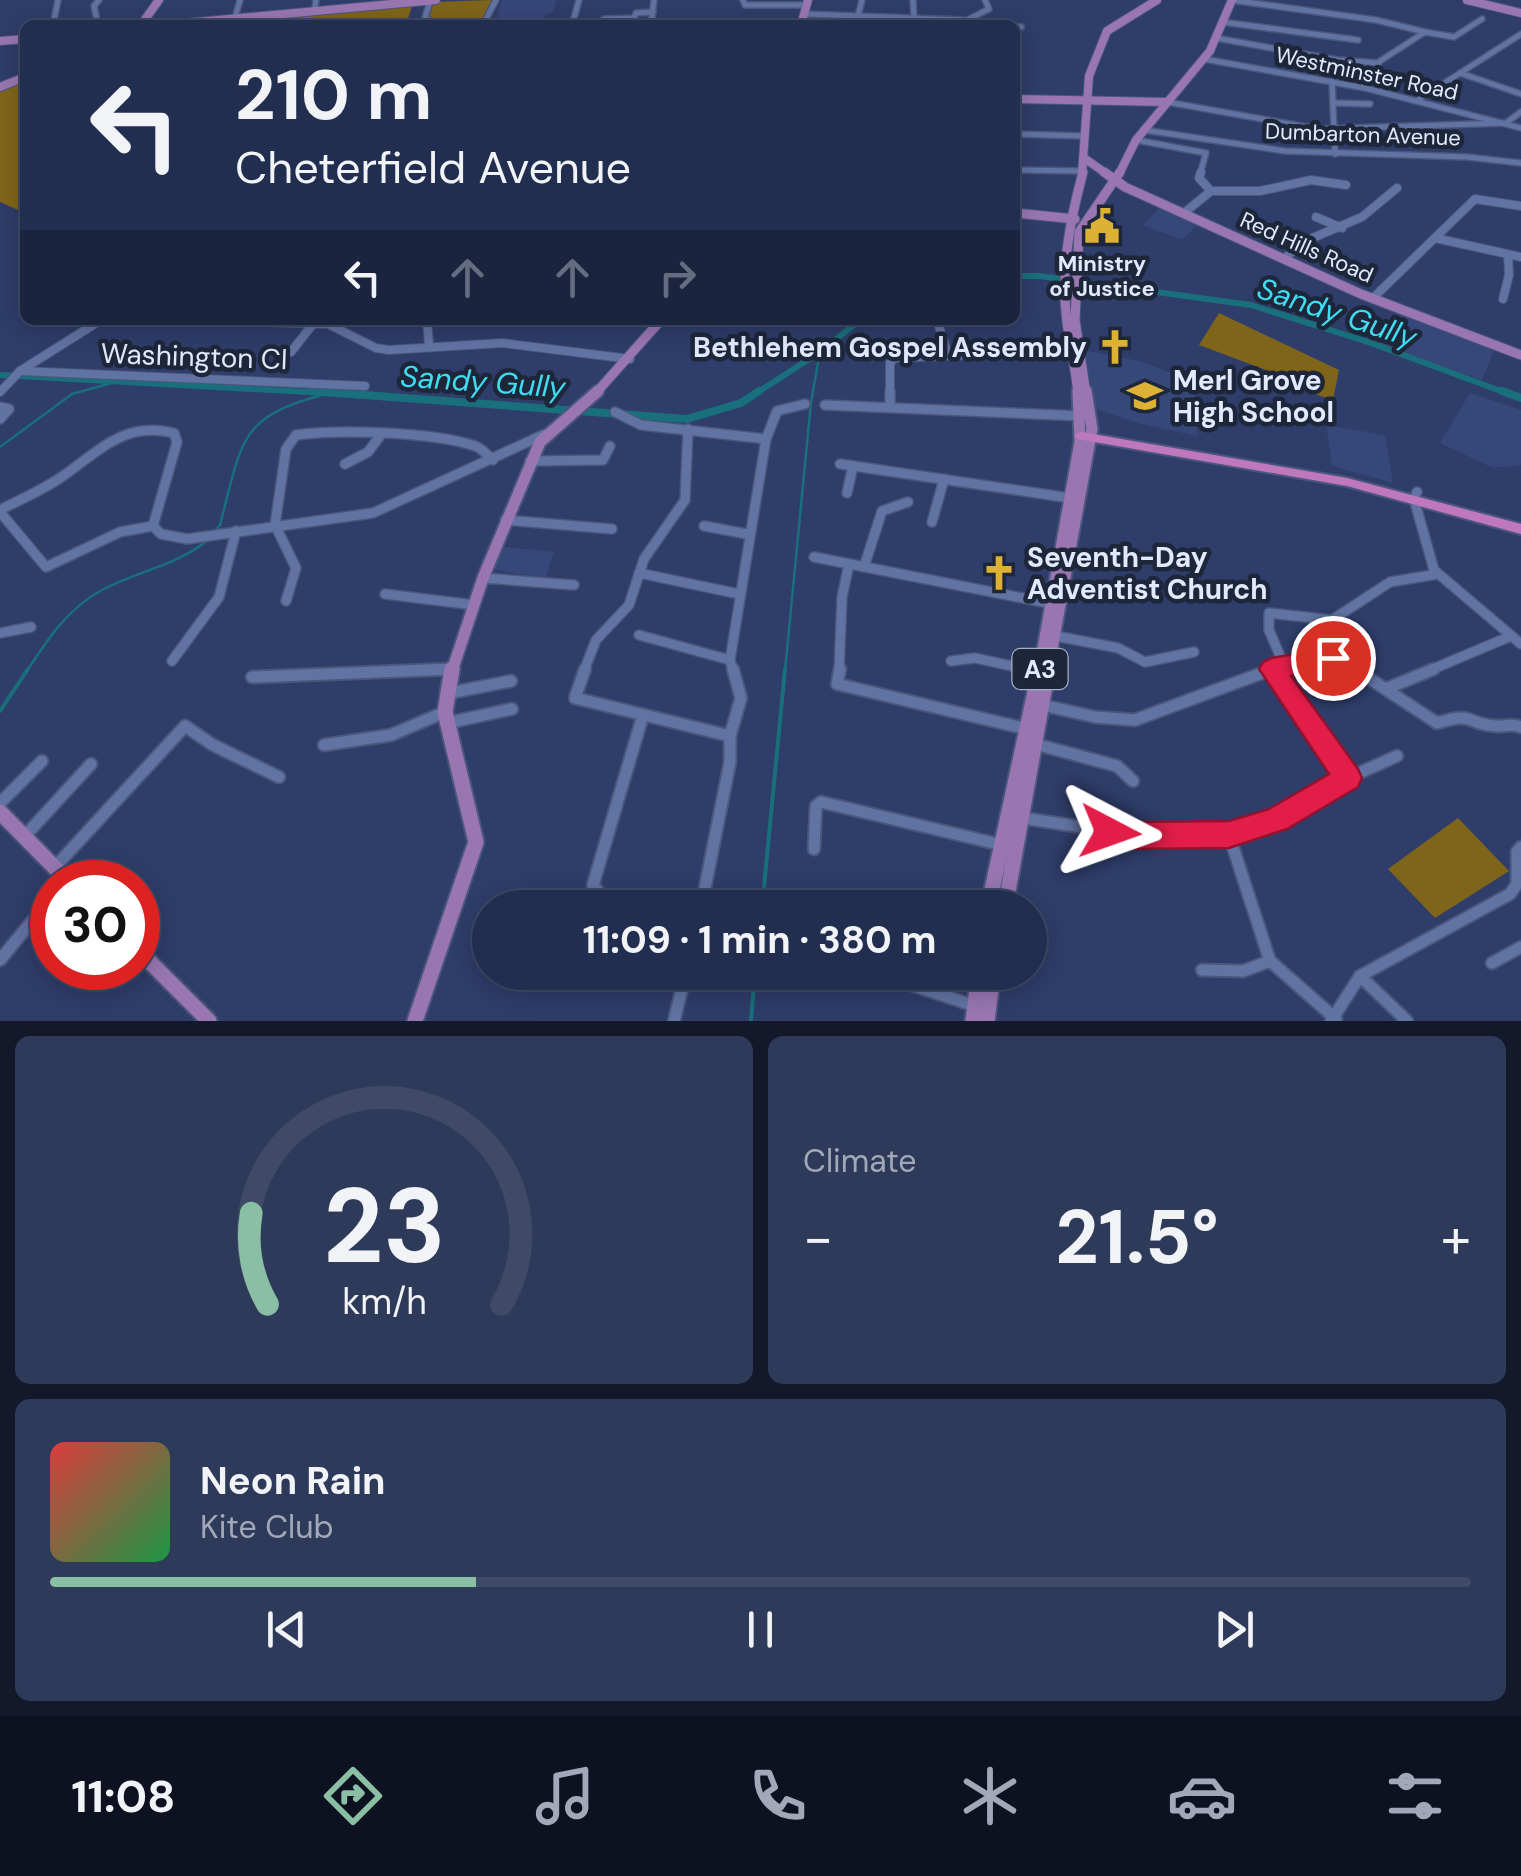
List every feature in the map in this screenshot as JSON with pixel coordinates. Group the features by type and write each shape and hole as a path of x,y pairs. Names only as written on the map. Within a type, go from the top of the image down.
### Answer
{"highway":[{"path":"1086,428 1521,520"},
{"path":"1415,496 1521,529"}],"main road":[{"path":"215,20 433,0"},
{"name":"A3","path":"1072,275 1067,248 1070,218 1083,171 1089,76 1107,31 1156,0"},
{"name":"A3","path":"992,890 1086,428 1071,351 1071,291 1077,241 1086,220 1114,185 1136,140 1204,59 1231,0"},
{"path":"1467,0 1521,13"},
{"path":"803,20 807,2"},
{"path":"1020,99 1168,102"},
{"path":"1084,158 1114,185"},
{"path":"1122,165 1125,184 1141,194"},
{"name":"Red Hills Road","path":"1114,185 1372,298 1521,355"},
{"path":"1020,213 1086,220"},
{"path":"1042,214 1065,220 1067,248"},
{"name":"A3","path":"1008,890 1056,636 1086,428 1071,291"},
{"path":"415,1021 476,842 446,717 452,669 530,461 553,429 630,358 657,325"},
{"path":"0,812 47,860"},
{"path":"160,972 208,1021"},
{"path":"987,1021 991,990"}],"street":[{"path":"235,18 240,0"},
{"path":"288,14 289,0"},
{"path":"652,20 654,0"},
{"path":"743,0 745,6 807,2"},
{"path":"852,20 862,0"},
{"path":"913,0 914,18"},
{"path":"805,14 967,20 989,9 986,0"},
{"path":"1231,0 1376,20 1454,37 1482,19"},
{"path":"604,19 630,19 638,12 653,12"},
{"path":"1222,22 1358,40"},
{"path":"1365,88 1368,72 1425,32"},
{"path":"1418,100 1519,37"},
{"path":"1216,38 1338,60 1378,63"},
{"name":"Westminster Road","path":"1204,59 1365,88 1521,128"},
{"path":"1460,73 1521,94"},
{"path":"1332,81 1336,154"},
{"path":"1168,102 1279,124 1334,128 1506,123 1521,112"},
{"path":"1333,103 1370,104"},
{"name":"Dumbarton Avenue","path":"1144,130 1275,150 1462,154 1521,163"},
{"path":"1020,134 1084,136"},
{"path":"1136,140 1206,153 1199,178 1212,190"},
{"path":"1020,170 1083,171"},
{"path":"1184,213 1212,190 1260,191 1311,180 1346,185"},
{"path":"1284,258 1304,238 1342,228 1376,208 1396,188"},
{"path":"1372,298 1475,199 1521,206"},
{"path":"1316,217 1342,228"},
{"path":"1436,238 1521,257"},
{"path":"1504,300 1508,255"},
{"path":"0,392 20,372 94,325"},
{"path":"291,352 311,325"},
{"path":"334,325 376,348 510,344 630,358"},
{"path":"428,325 429,345"},
{"path":"938,325 948,355"},
{"path":"890,407 891,360 1071,351"},
{"name":"Washington Cl","path":"20,372 366,386"},
{"path":"705,890 730,762 730,736 741,698 730,660 766,439 777,411 805,404"},
{"path":"824,405 890,407 1086,428"},
{"path":"0,420 5,408"},
{"path":"614,412 641,425 766,439"},
{"path":"159,428 174,433 177,442 154,526 129,528 46,567 0,511 65,475 117,433 159,428"},
{"path":"154,526 161,534 178,539 373,513 553,429"},
{"path":"688,430 688,486 684,500 652,546 628,605 596,640 575,698 730,736"},
{"path":"286,601 296,568 275,525 286,449 296,435 380,436 477,446 492,460"},
{"path":"345,464 368,452 380,436"},
{"path":"530,461 603,460 610,446"},
{"path":"840,464 1070,498"},
{"path":"847,493 854,466"},
{"path":"932,522 944,479"},
{"path":"1388,688 1516,640 1431,566 1415,496"},
{"path":"864,567 882,511 908,502"},
{"path":"505,520 612,529"},
{"path":"704,526 748,534"},
{"path":"172,661 219,598 236,531"},
{"path":"814,557 1052,604"},
{"path":"849,564 842,597 842,656 837,684 1027,729"},
{"path":"639,573 739,594"},
{"path":"1348,778 1278,667 1269,613 1332,620 1390,582 1438,574"},
{"path":"484,578 574,586"},
{"path":"385,594 474,606"},
{"path":"0,633 31,627"},
{"path":"639,635 730,660"},
{"path":"1056,636 1118,648 1145,662 1194,652"},
{"path":"951,661 975,658 1039,672"},
{"path":"1042,704 1096,717 1135,720 1278,667 1339,658 1437,723 1462,715 1498,727 1510,723 1521,728"},
{"path":"252,677 452,669"},
{"path":"446,693 512,681"},
{"path":"324,745 394,734 446,717 512,709"},
{"path":"596,890 593,886 643,715"},
{"path":"62,860 184,726 212,745 279,778"},
{"path":"1034,744 1117,766 1133,781"},
{"path":"1022,818 1135,835 1229,834 1277,820 1348,778 1398,756"},
{"path":"0,803 42,761"},
{"path":"24,837 91,764"},
{"path":"814,849 816,806 822,802 1002,846"},
{"path":"1229,834 1270,962 1334,1019 1360,976 1519,887 1517,852 1521,847"},
{"path":"0,960 30,924"},
{"path":"1492,963 1521,948"},
{"path":"1202,970 1243,972 1270,962"},
{"path":"1360,976 1407,1021"},
{"path":"674,1021 682,990"},
{"path":"916,990 974,1014"}],"shaded area":[{"path":"493,0 484,20 435,20 427,16 431,2"},
{"path":"502,0 556,0 553,13 545,14 544,20 496,20"},
{"path":"417,5 412,6 408,20 241,20"},
{"path":"20,80 20,211 0,202 0,89"},
{"path":"1160,208 1198,224 1182,240 1142,225"},
{"path":"1219,313 1339,370 1333,400 1300,389 1301,383 1199,345"},
{"path":"1400,314 1494,350 1482,380 1378,345"},
{"name":"Merl Grove High School","path":"1083,350 1139,361 1196,382 1197,436 1096,409"},
{"path":"1470,393 1521,410 1521,465 1493,468 1440,443"},
{"path":"1326,425 1385,435 1393,483 1332,466"},
{"path":"499,546 554,552 545,579 492,569"},
{"path":"1458,818 1509,871 1435,918 1388,869"}],"waterway":[{"name":"Sandy Gully","path":"1020,276 1251,305 1368,342 1509,394"},
{"name":"Sandy Gully","path":"755,394 854,325"},
{"name":"Sandy Gully","path":"785,671 811,402 820,352"},
{"name":"Sandy Gully","path":"0,375 344,394"},
{"path":"0,447 72,394 126,379"},
{"name":"Sandy Gully","path":"310,391 687,419 741,403 759,391"},
{"name":"Sandy Gully","path":"1502,391 1521,398"},
{"path":"213,533 220,525 234,470 250,434 280,410 335,392"},
{"path":"27,671 59,626 90,597 184,556 209,539"},
{"path":"0,711 28,669"},
{"name":"Sandy Gully","path":"764,890 785,669"},
{"name":"Sandy Gully","path":"751,1021 754,990"}],"place":[{"name":"Ministry of Justice","path":"1102,226"},
{"name":"Bethlehem Gospel Assembly","path":"1115,347"},
{"name":"Merl Grove High School","path":"1145,396"},
{"name":"Seventh-Day Adventist Church","path":"999,573"}],"route":[{"path":"1110,832 1229,834 1277,820 1348,778 1272,669 1333,658"}]}
